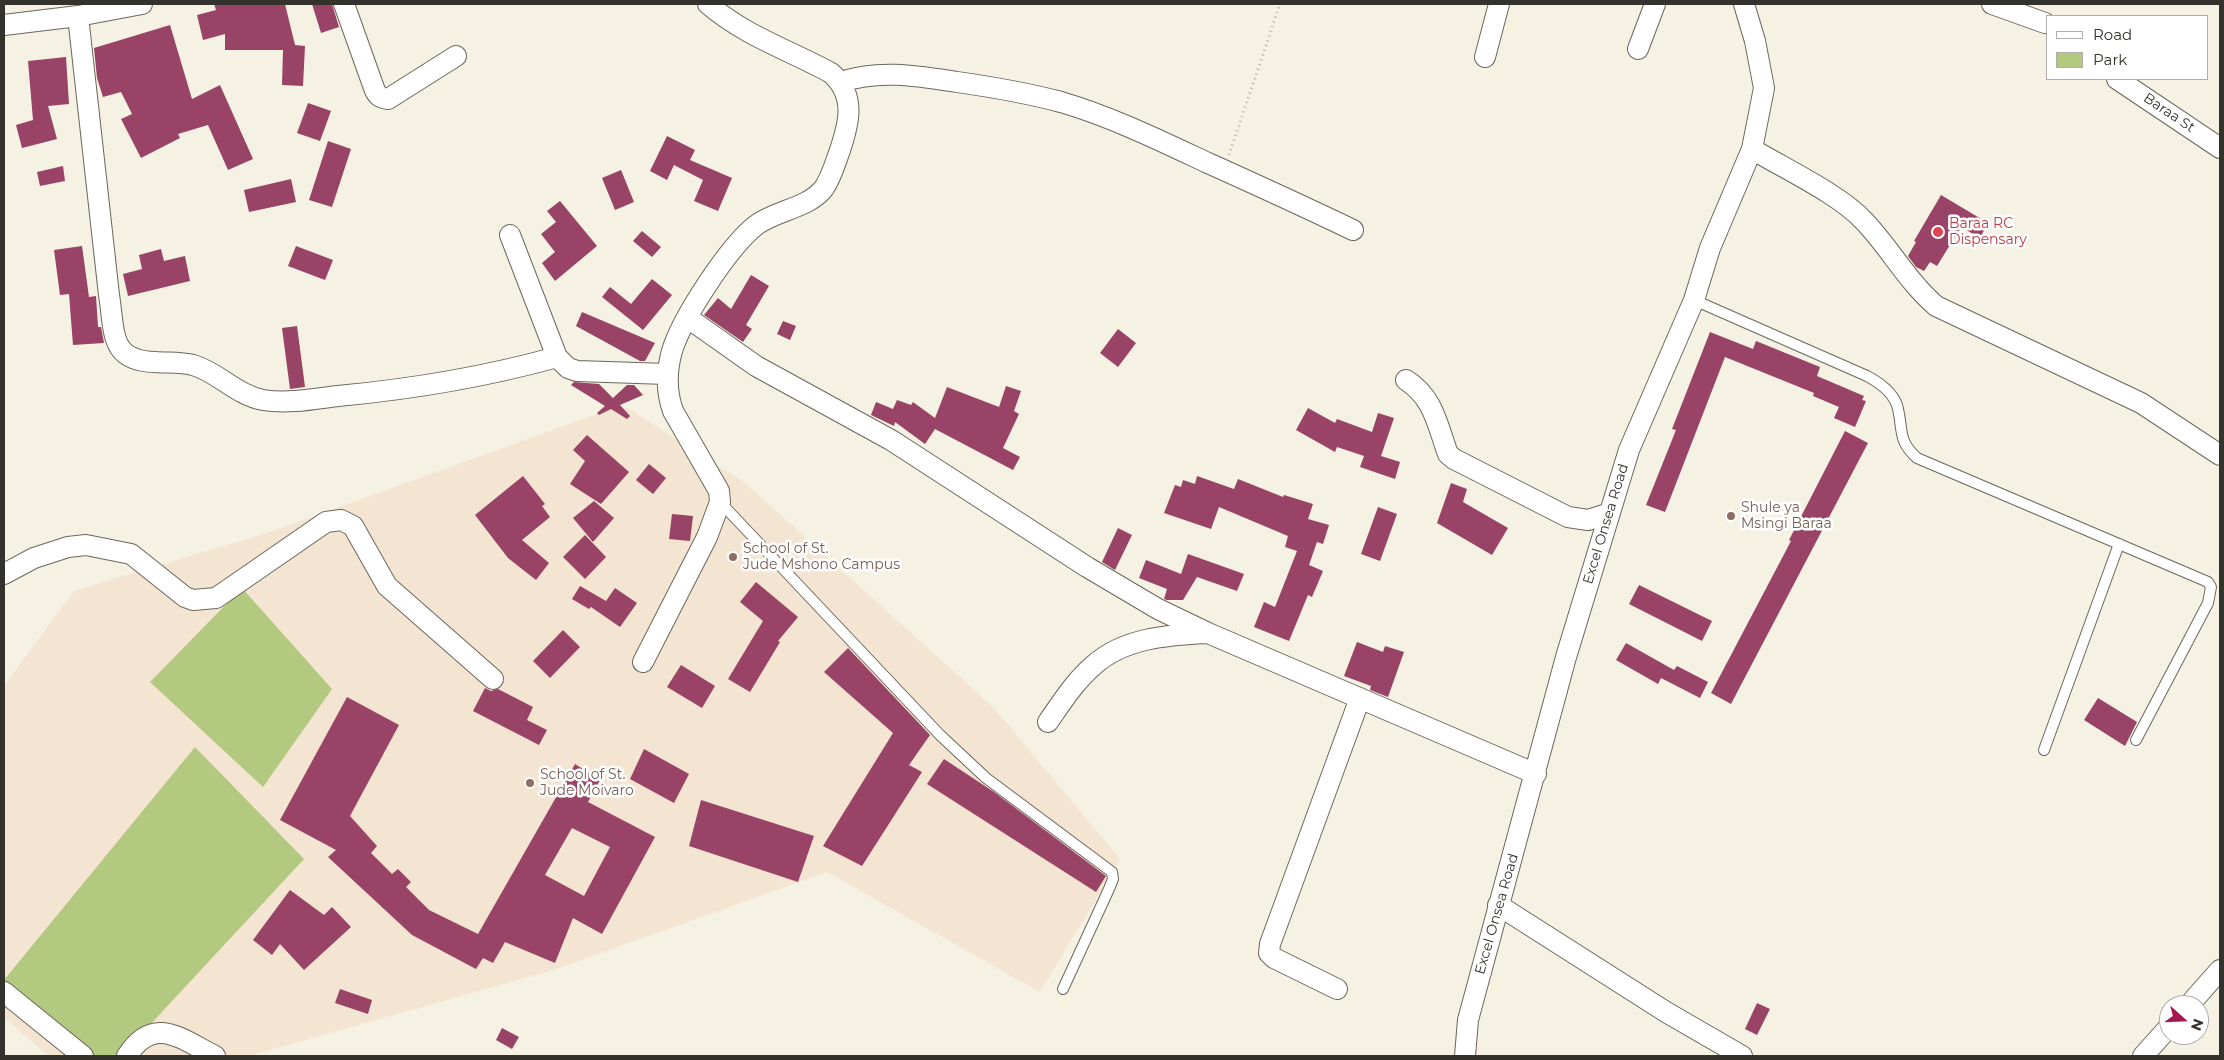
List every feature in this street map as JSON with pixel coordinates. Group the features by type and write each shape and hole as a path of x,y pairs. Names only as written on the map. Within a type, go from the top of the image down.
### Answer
{"street":[{"path":"4,25 78,16 142,4"},
{"path":"344,4 374,88 377,95 382,98 388,99 456,56"},
{"path":"643,662 707,537 720,502 719,491 673,411 667,388 667,374 672,350 688,318 734,246 756,225 813,198 824,188 833,170 850,111 847,96 841,82 831,73 800,56 743,30 727,20 708,4"},
{"path":"1486,57 1499,4"},
{"path":"1638,49 1655,4"},
{"name":"Excel Onsea Road","path":"1465,1056 1468,1020 1498,905 1536,774 1566,657 1610,513 1630,450 1694,300 1710,248 1752,149 1764,88 1755,40 1744,4"},
{"path":"1992,4 2046,24"},
{"path":"2030,4 2046,24"},
{"path":"78,16 109,295 117,340 122,352 128,358 144,362 192,365 242,394 277,401 434,385 504,372 558,357"},
{"path":"841,82 859,76 876,74 902,75 992,88 1060,102 1138,130 1271,190 1353,230"},
{"name":"Baraa St","path":"2118,80 2220,148"},
{"path":"1752,149 1848,206 1864,221 1919,291 1936,306 2141,403 2220,455"},
{"path":"510,235 558,357 568,368 577,371 667,374"},
{"path":"688,318 756,366 892,440 998,512 1094,572 1158,608 1208,632 1536,774"},
{"path":"1406,380 1423,392 1432,406 1448,454 1454,459 1568,517 1588,520 1610,513"},
{"path":"4,574 34,558 68,547 86,545 131,554 186,597 205,600 216,598 326,522 341,520 353,526 387,586 493,680"},
{"path":"1048,722 1072,688 1094,664 1113,652 1133,643 1156,638 1208,632"},
{"path":"1337,989 1274,958 1269,953 1270,944 1360,698"},
{"path":"1498,905 1666,1012 1742,1056"},
{"path":"2197,995 2220,970"},
{"path":"4,992 82,1056"},
{"path":"127,1056 144,1037 156,1031 169,1034 216,1056"},
{"path":"2142,1056 2159,1038"}],"lane":[{"path":"1694,300 1867,376 1881,384 1891,395 1898,408 1900,430 1907,448 1918,458 2208,582 2211,587 2208,603 2136,740"},
{"path":"720,502 940,736 986,778 1112,872 1113,879 1109,889 1064,989"},
{"path":"2044,750 2119,544"}],"path":[{"path":"1224,170 1280,4"}],"shaded area":[{"name":"School of St. Jude Moivaro","path":"627,408 745,483 993,707 1120,859 1040,992 827,872 553,970 249,1056 48,1056 4,1017 4,686 74,591 270,532 611,409"}],"green space":[{"path":"242,588 332,689 263,787 150,682"},
{"path":"195,747 304,859 121,1056 83,1056 4,997 4,980"}],"building":[{"path":"214,4 285,4 295,45 305,46 303,86 282,85 283,50 225,50 225,34 203,40 197,15 216,10"},
{"path":"312,4 332,4 339,27 321,33"},
{"path":"170,25 192,99 220,85 253,159 228,170 208,125 178,134 180,138 141,158 121,119 132,114 121,92 103,97 97,78 94,48"},
{"path":"66,57 69,104 48,106 57,139 22,148 16,125 33,120 28,61"},
{"path":"308,103 331,111 320,141 297,133"},
{"path":"667,136 695,150 690,160 732,178 718,211 694,201 703,180 674,165 667,180 650,171"},
{"path":"328,141 351,149 332,207 309,200"},
{"path":"63,166 65,181 40,186 37,172"},
{"path":"621,170 634,202 615,210 602,178"},
{"path":"291,179 296,202 249,212 244,190"},
{"name":"Baraa RC Dispensary","path":"1941,195 1988,223 1980,238 1961,227 1937,266 1930,262 1924,271 1916,267 1908,256 1916,242 1914,241"},
{"path":"560,201 597,246 555,281 542,263 555,252 541,234 556,222 547,211"},
{"path":"642,231 661,247 652,257 633,241"},
{"path":"82,246 89,297 96,296 98,327 101,327 104,343 73,345 69,294 60,295 54,250"},
{"path":"296,246 333,260 325,280 288,266"},
{"path":"161,249 164,261 185,256 190,281 128,296 123,274 142,269 139,255"},
{"path":"751,275 769,286 746,325 752,329 743,342 704,315 718,298 731,309"},
{"path":"652,279 672,295 643,330 602,297 610,287 631,304"},
{"path":"582,312 655,343 645,361 640,361 576,326"},
{"path":"783,321 796,326 790,340 777,334"},
{"path":"297,326 305,387 290,389 282,328"},
{"path":"1118,329 1136,343 1118,367 1100,353"},
{"path":"1710,332 1753,349 1756,341 1820,367 1817,376 1864,396 1862,400 1866,401 1855,427 1834,418 1839,407 1813,396 1814,393 1725,357 1665,512 1646,505 1676,430 1672,429"},
{"path":"574,382 599,384 613,398 627,385 634,385 643,395 620,405 630,416 627,419 611,409 599,415 597,413 605,406 571,385"},
{"path":"1006,386 1021,391 1014,411 1019,414 1003,448 1020,457 1013,470 935,429 925,444 895,422 894,426 871,415 876,402 893,409 897,400 911,405 913,402 935,418 947,387 999,407"},
{"path":"1308,408 1335,423 1337,419 1372,432 1378,413 1394,418 1381,456 1400,462 1395,479 1360,467 1364,456 1337,447 1335,452 1296,430"},
{"path":"1845,431 1868,443 1731,704 1711,693 1791,541 1789,540"},
{"path":"587,435 629,472 601,504 570,484 585,461 573,450"},
{"path":"649,464 666,478 653,494 636,480"},
{"path":"523,476 545,504 542,506 550,517 522,540 549,563 536,580 508,558 475,515"},
{"path":"1197,476 1234,489 1238,479 1283,497 1284,495 1313,504 1308,519 1329,525 1323,544 1317,542 1309,565 1323,571 1312,597 1308,595 1289,641 1254,627 1264,602 1275,607 1297,551 1285,547 1288,536 1219,507 1211,529 1164,513 1175,485 1181,487 1183,480 1195,484"},
{"path":"1451,483 1467,489 1463,502 1508,528 1492,555 1437,523"},
{"path":"594,501 614,518 593,542 573,518"},
{"path":"1378,507 1397,514 1380,561 1361,554"},
{"path":"672,514 693,516 690,541 669,539"},
{"path":"1118,528 1132,535 1115,570 1102,562"},
{"path":"585,535 606,557 585,579 563,557"},
{"path":"1188,554 1244,574 1237,591 1197,577 1183,600 1167,600 1164,599 1167,589 1139,578 1146,560 1181,574"},
{"path":"756,582 798,617 778,641 780,642 750,692 728,679 763,621 740,602"},
{"path":"1639,585 1712,621 1702,641 1629,604"},
{"path":"580,586 606,601 615,588 637,603 620,627 591,607 589,609 572,599"},
{"path":"563,630 580,647 550,678 533,661"},
{"path":"1357,642 1383,652 1385,646 1404,652 1388,697 1370,690 1371,686 1344,676"},
{"path":"1626,643 1674,670 1677,666 1708,682 1700,698 1661,678 1658,684 1616,660"},
{"path":"848,648 930,735 909,765 922,772 862,866 823,846 893,733 824,672"},
{"path":"681,665 715,686 702,708 667,687"},
{"path":"485,688 491,691 498,689 533,707 527,720 547,730 539,745 473,711"},
{"path":"347,697 399,725 350,816 377,846 371,853 392,874 398,869 411,882 406,887 429,910 478,934 575,764 600,780 588,802 655,837 602,934 573,918 555,963 505,942 493,963 483,958 476,969 412,935 328,857 336,850 280,820","holes":["572,828 610,847 584,896 545,875"]},
{"path":"2098,698 2137,722 2125,746 2084,720"},
{"path":"644,749 689,774 674,803 630,779"},
{"path":"944,759 994,792 1106,876 1096,892 927,784"},
{"path":"701,800 814,836 798,882 689,846"},
{"path":"290,890 324,915 332,907 351,927 304,970 280,944 272,955 253,940"},
{"path":"340,989 372,1000 368,1014 335,1003"},
{"path":"1757,1003 1770,1009 1757,1035 1745,1029"},
{"path":"502,1028 519,1037 512,1049 496,1040"}],"place":[{"name":"Baraa RC Dispensary","path":"1938,232"},
{"name":"Shule ya Msingi Baraa","path":"1731,516"},
{"name":"School of St. Jude Mshono Campus","path":"733,557"},
{"name":"School of St. Jude Moivaro","path":"530,783"}]}
